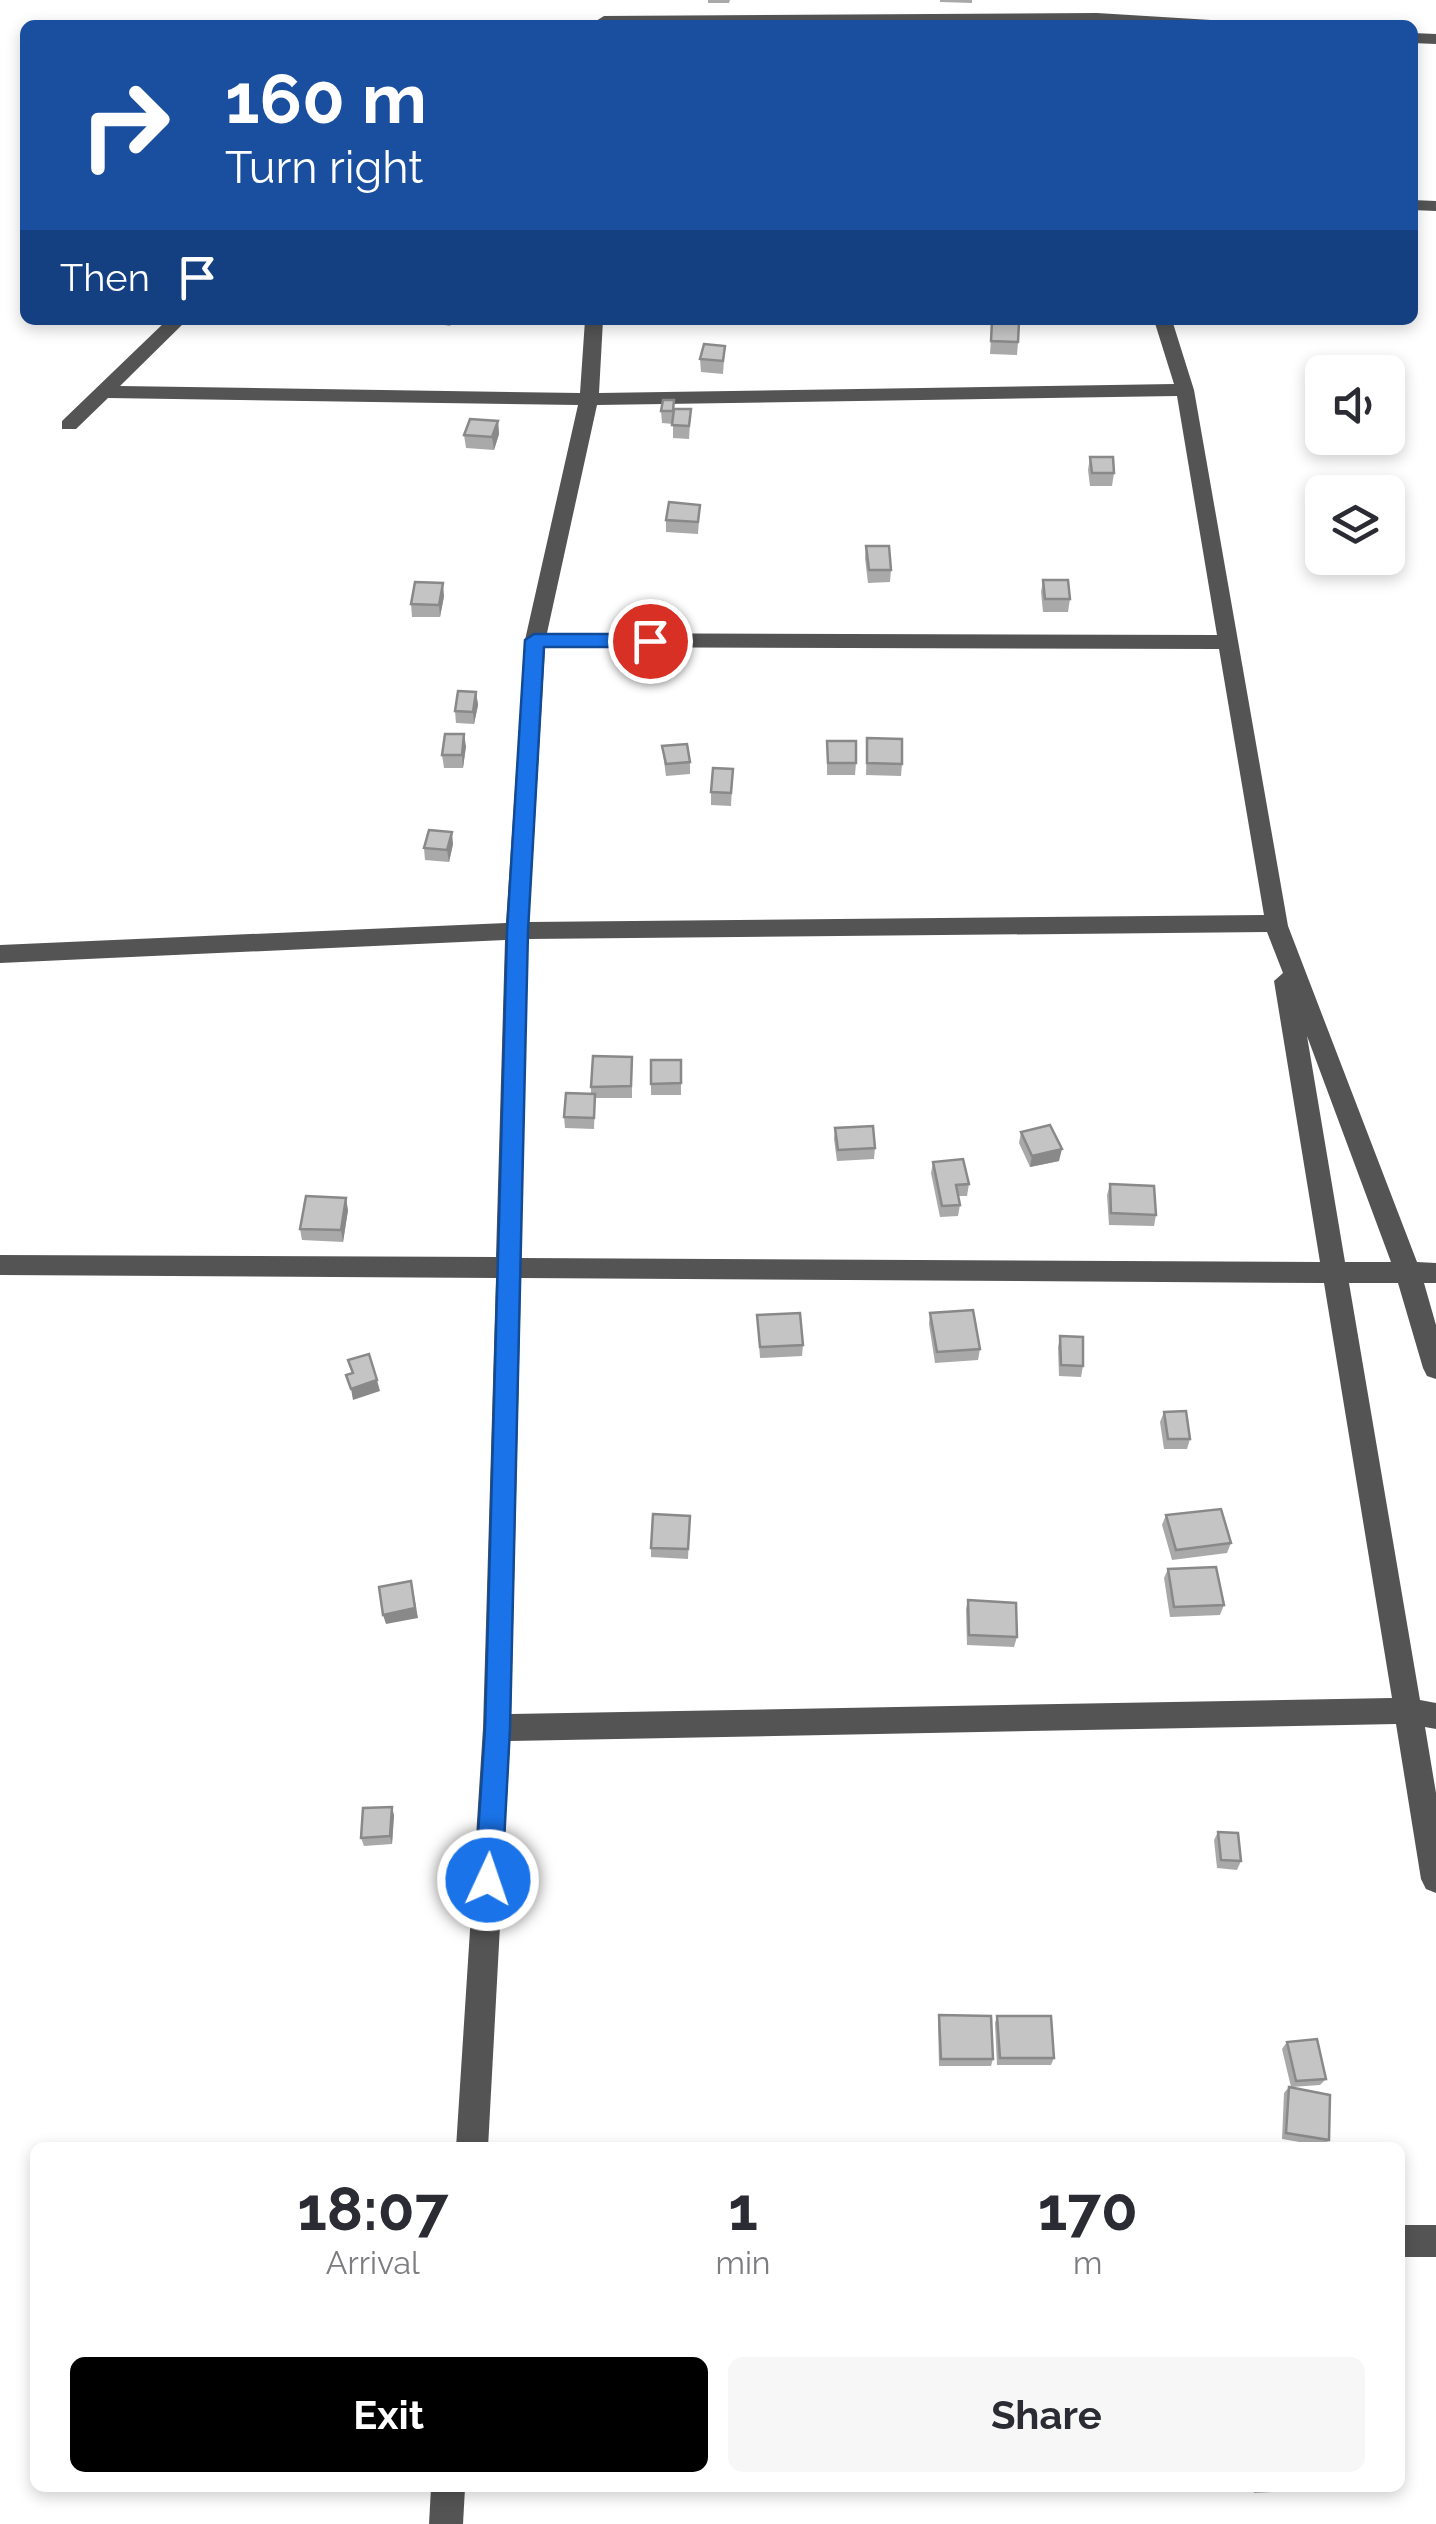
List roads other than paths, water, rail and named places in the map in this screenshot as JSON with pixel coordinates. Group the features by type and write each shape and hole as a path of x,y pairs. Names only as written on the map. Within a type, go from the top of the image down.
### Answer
{"street":[{"path":"768,20 1096,14 1159,20"},
{"path":"69,425 173,325"},
{"path":"472,2142 498,1728 517,931 534,640 589,400 594,325"},
{"path":"1165,325 1185,390 1436,1879"},
{"path":"102,392 589,400 1185,390"},
{"path":"534,640 1226,642"},
{"path":"0,954 517,931 1276,924"},
{"path":"1276,924 1408,1273 1436,1368"},
{"path":"0,1264 1436,1275"},
{"path":"498,1728 1406,1712 1436,1716"},
{"path":"1405,2241 1436,2241"},
{"path":"446,2524 448,2492"}]}
